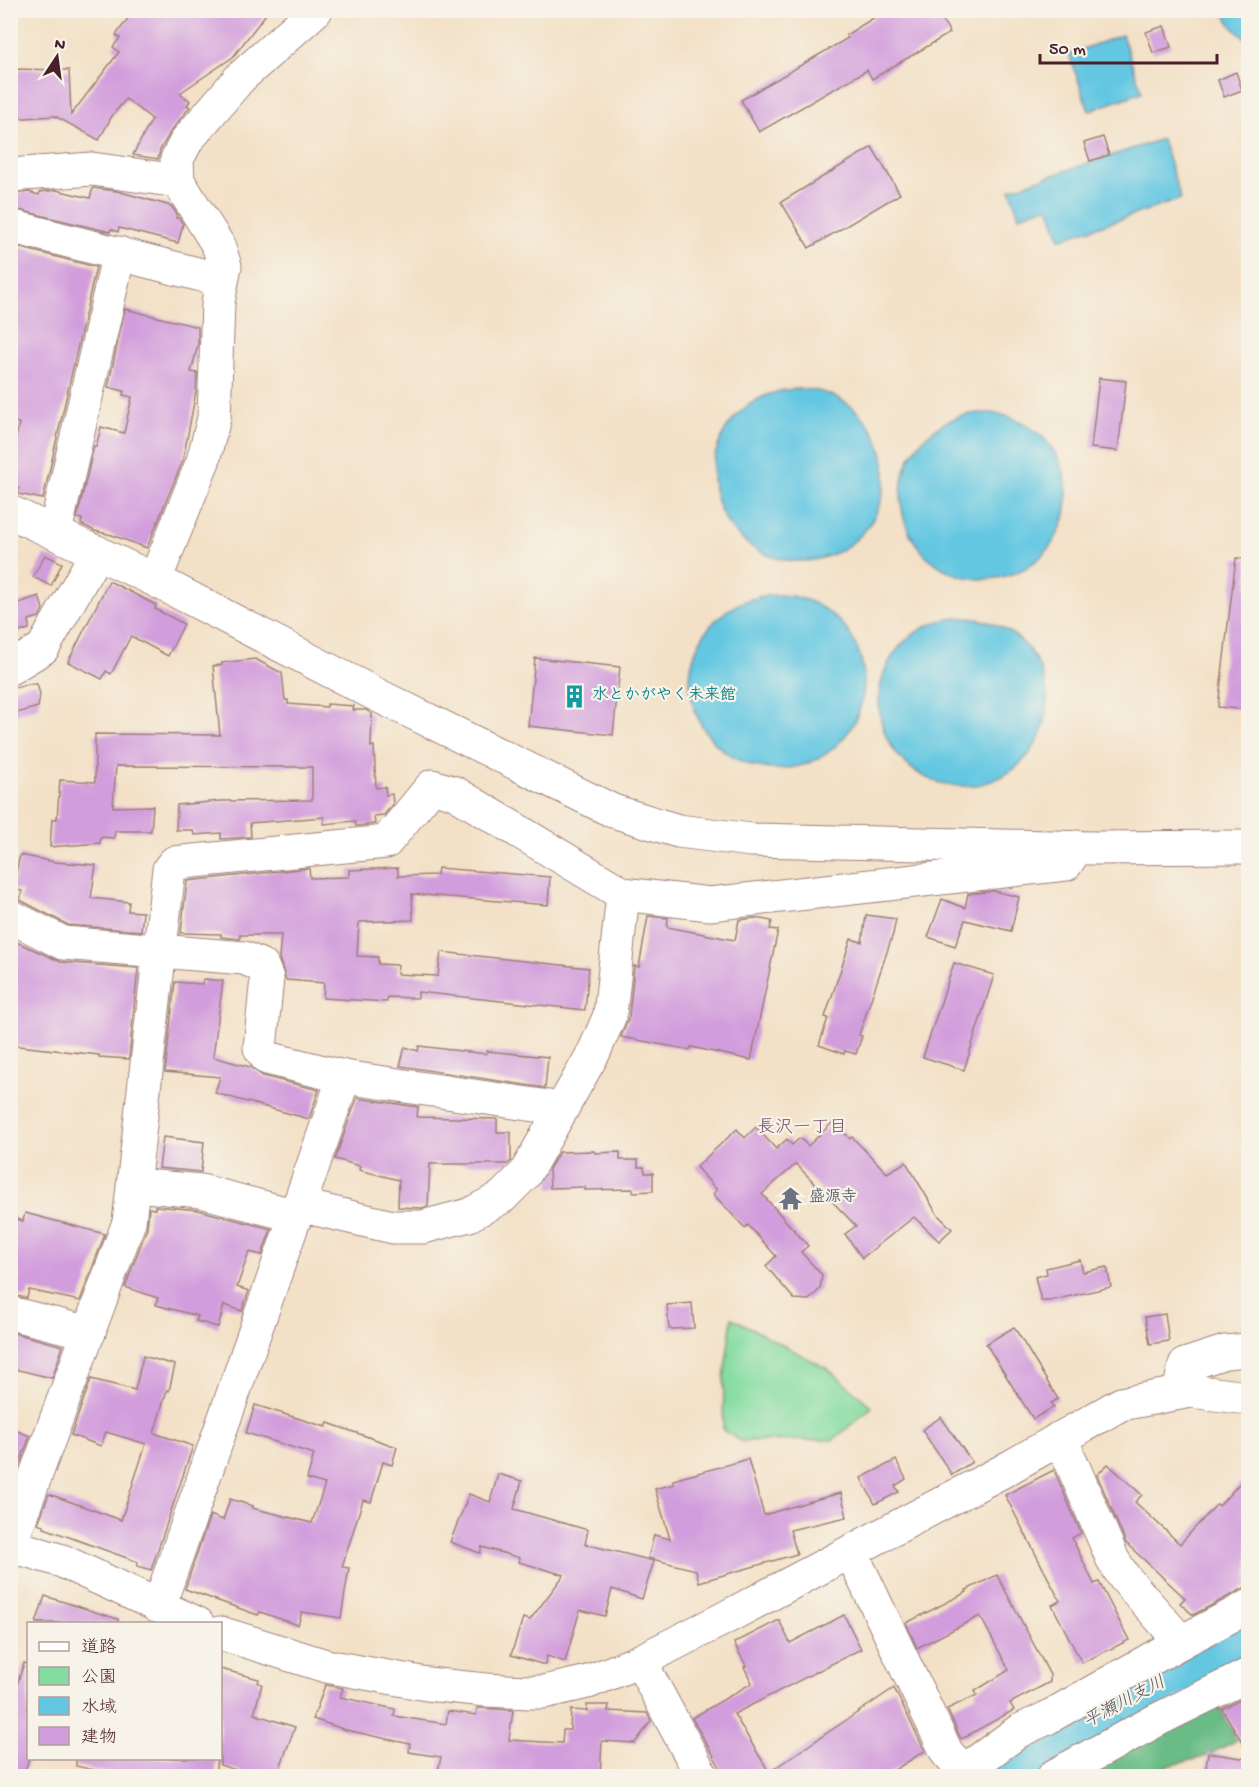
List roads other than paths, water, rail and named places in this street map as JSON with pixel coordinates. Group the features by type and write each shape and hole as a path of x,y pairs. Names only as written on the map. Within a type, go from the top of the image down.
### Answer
{"street":[{"path":"155,580 203,461 214,418 216,332 221,280 225,266 218,245 178,181 177,159 196,128 240,78 316,10"},
{"path":"10,175 92,169 178,181"},
{"path":"10,226 221,280"},
{"path":"56,532 119,253"},
{"path":"10,512 155,580 375,694 614,811 678,831 751,840 1077,847 1248,847"},
{"path":"10,668 43,648 97,552"},
{"path":"196,1622 62,1561 10,1547 129,1222 158,952 169,868 174,863 386,842 432,786 455,793 623,894 710,904 1066,864 1077,847"},
{"path":"134,1185 201,1191 297,1211 393,1227 423,1227 468,1215 502,1197 525,1174 594,1052 610,1015 623,894"},
{"path":"10,916 63,943 244,958 264,955 267,978 261,1048 267,1058 344,1077 562,1109"},
{"path":"157,1606 344,1077"},
{"path":"10,1313 89,1333"},
{"path":"1179,1393 1185,1365 1225,1352 1248,1350"},
{"path":"222,1634 326,1666 428,1684 486,1690 544,1692 588,1682 640,1661 851,1552 1003,1471 1120,1404 1190,1391 1248,1398"},
{"path":"1058,1439 1066,1452 1113,1560 1124,1577 1181,1642"},
{"path":"851,1552 947,1753 961,1774 1019,1731 1047,1718 1248,1607"},
{"path":"640,1661 702,1776"},
{"path":"1054,1776 1248,1674"}],"water":[{"path":"1224,11 1248,11 1248,39 1233,28"},
{"path":"1122,35 1142,92 1089,111 1069,54"},
{"path":"1162,139 1181,199 1060,239 1049,206 1019,216 1010,189"},
{"path":"799,389 832,396 860,414 878,442 885,475 878,508 860,536 832,554 799,561 766,554 738,536 720,508 713,475 720,442 738,414 766,396"},
{"path":"984,413 1016,420 1030,427 1042,438 1053,450 1060,464 1067,496 1060,528 1053,542 1042,554 1030,565 1016,572 984,579 952,572 938,565 926,554 915,542 908,528 901,496 908,464 915,450 926,438 938,427 952,420"},
{"path":"777,595 810,602 825,610 838,621 849,634 857,649 864,682 857,715 849,730 838,743 825,754 810,762 777,769 744,762 729,754 716,743 705,730 697,715 690,682 697,649 705,634 716,621 729,610 744,602"},
{"path":"963,618 979,619 995,624 1023,642 1041,670 1046,686 1046,718 1041,734 1023,762 995,780 979,785 963,786 947,785 931,780 903,762 885,734 880,718 879,702 880,686 885,670 903,642 931,624 947,619"}],"waterway":[{"name":"平瀬川支川","path":"1008,1776 1042,1750 1079,1727 1248,1638"}],"place":[{"name":"水とかがやく未来館","path":"574,696"},
{"name":"盛源寺","path":"791,1198"}],"district":[{"name":"長沢一丁目","path":"802,1128"}]}
